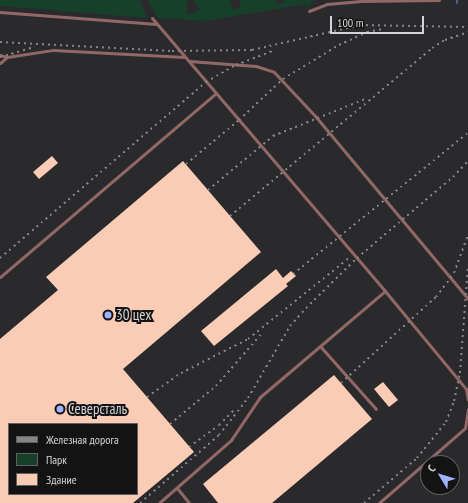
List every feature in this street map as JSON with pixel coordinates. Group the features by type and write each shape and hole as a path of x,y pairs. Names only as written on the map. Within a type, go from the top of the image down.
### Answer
{"lane":[{"path":"309,11 327,4 439,0"},
{"path":"0,12 157,24"},
{"path":"152,18 385,291 466,389 468,400"},
{"path":"0,55 7,57 53,50 184,57"},
{"path":"0,62 7,57"},
{"path":"189,61 256,66 274,72 316,117 468,299"},
{"path":"0,277 216,93"},
{"path":"159,503 231,440 260,397 385,291"},
{"path":"320,346 376,409"},
{"path":"380,503 465,428 468,409"},
{"path":"177,488 189,503"}],"green space":[{"path":"0,0 140,0 147,18 0,6"},
{"path":"148,0 188,0 186,13 191,14 200,10 193,0 230,0 233,9 239,8 241,3 239,0 276,0 275,5 284,3 284,0 314,0 308,8 306,4 204,21 158,18"}],"building":[{"path":"52,156 58,163 39,179 33,172"},
{"name":"30 цех","path":"183,161 261,252 123,369 194,452 133,503 0,503 0,339 58,290 46,277"},
{"path":"276,269 283,278 291,271 296,276 286,284 288,286 214,346 201,331"},
{"path":"334,375 372,419 272,503 218,503 203,484"},
{"path":"383,382 398,400 389,407 374,389"}],"railway":[{"path":"0,42 172,51 252,50 360,25 468,27"},
{"path":"186,164 239,120 283,79 339,45 367,32 383,29"},
{"path":"230,216 432,48 445,40 468,32"},
{"path":"0,57 35,47"},
{"path":"0,258 206,82 236,65 273,51"},
{"path":"208,190 273,136 365,99"},
{"path":"293,274 468,133"},
{"path":"140,503 219,435 248,398 290,326 306,308 357,258 453,177 468,161"},
{"path":"341,383 436,297 454,273 468,235"},
{"path":"147,397 181,373 248,339 350,257"},
{"path":"364,503 417,458 446,422 454,401 460,373 468,265"},
{"path":"170,424 216,386 262,333"},
{"path":"189,447 219,425 234,410"}],"place":[{"name":"30 цех","path":"108,315"},
{"name":"Северсталь","path":"60,409"}]}
